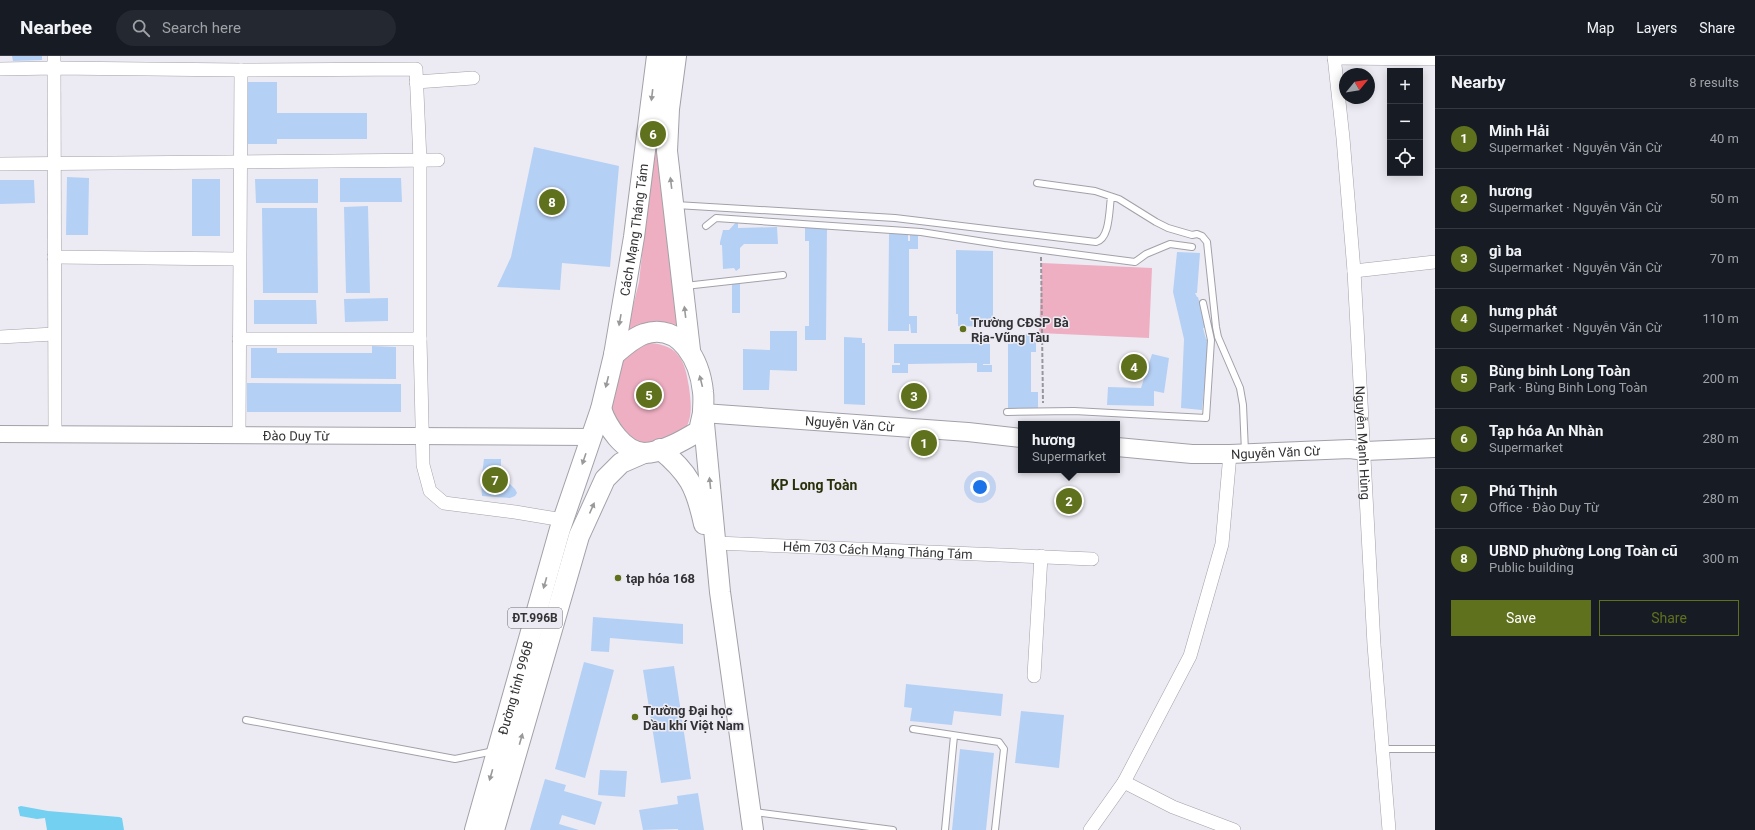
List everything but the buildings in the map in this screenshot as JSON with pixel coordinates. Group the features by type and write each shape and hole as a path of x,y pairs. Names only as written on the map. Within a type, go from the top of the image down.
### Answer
{"main road":[{"name":"Cách Mạng Tháng Tám","path":"614,355 634,238 657,56"},
{"name":"Cách Mạng Tháng Tám","path":"676,56 669,109 667,151 690,350"},
{"path":"701,422 672,445 652,451 635,450 625,444 614,434 606,422 601,409 614,355 643,334 655,332 678,338 690,350 696,361 703,392 701,422 716,543 720,592 751,820"},
{"name":"Đường tỉnh 996B","path":"475,830 562,525 601,409"},
{"name":"Nguyễn Văn Cừ","path":"701,422 968,432 1018,438"},
{"name":"Nguyễn Văn Cừ","path":"1120,447 1192,454 1238,454 1350,449 1365,451 1435,448"},
{"path":"652,451 683,470 693,484 699,502 720,592"},
{"name":"Đường tỉnh 996B","path":"494,830 579,536 605,479 621,463 652,451"},
{"path":"562,525 579,536"}],"street":[{"path":"1334,57 1435,59"},
{"name":"Nguyễn Mạnh Hùng","path":"1334,57 1343,138 1354,271 1365,451 1374,645 1389,830"},
{"path":"0,69 54,62 241,70 416,69 420,161 420,339 423,465 430,491 444,503 515,512 562,525"},
{"path":"54,62 55,434"},
{"path":"238,435 241,70"},
{"path":"416,82 473,78"},
{"path":"0,164 438,160"},
{"path":"54,257 240,259"},
{"path":"1354,271 1435,262"},
{"path":"0,337 54,334"},
{"path":"239,339 420,339"},
{"name":"Đào Duy Từ","path":"0,434 591,437"},
{"path":"1090,830 1124,782 1190,656 1222,544 1238,454"},
{"name":"Hẻm 703 Cách Mạng Tháng Tám","path":"716,543 1092,559"},
{"path":"1034,676 1041,556"},
{"path":"1124,782 1179,809 1234,830"}],"lane":[{"path":"1037,183 1095,191 1126,203 1147,217 1168,228 1192,235 1197,234 1202,236 1206,242 1218,337 1240,388 1243,405 1238,454"},
{"path":"674,205 902,218 1096,242 1105,236 1111,197"},
{"path":"706,226 716,218 921,232 1041,250 1136,262 1146,254 1170,244 1192,247"},
{"path":"682,287 783,275"},
{"path":"1006,412 1074,411 1206,418 1211,340 1203,303"},
{"path":"246,720 455,759 498,750"},
{"path":"913,729 999,742 1004,749 995,830"},
{"path":"945,830 954,736"},
{"path":"1383,749 1435,749"},
{"path":"751,820 893,830"}],"path":[{"path":"1041,250 1043,412"}],"shaded area":[{"path":"664,84 683,336 626,334 639,282 651,173"},
{"path":"1042,263 1152,268 1149,338 1039,333"},
{"path":"650,343 668,347 679,356 683,363 689,387 691,404 690,414 688,425 685,430 639,448 609,417 620,359 642,345"}],"water":[{"path":"21,806 48,811 119,817 122,818 124,830 47,830 45,818 37,819 20,816 18,807"}],"place":[{"name":"Tạp hóa An Nhàn","path":"653,134"},
{"name":"UBND phường Long Toàn cũ","path":"552,202"},
{"name":"Trường CĐSP Bà Rịa-Vũng Tàu","path":"963,329"},
{"name":"hưng phát","path":"1134,367"},
{"name":"Bùng binh Long Toàn","path":"649,395"},
{"name":"gì ba","path":"914,396"},
{"name":"Minh Hải","path":"924,443"},
{"name":"Phú Thịnh","path":"495,480"},
{"name":"hương","path":"1069,501"},
{"name":"tạp hóa 168","path":"618,578"},
{"name":"Trường Đại học Dầu khí Việt Nam","path":"635,717"}],"district":[{"name":"KP Long Toàn","path":"814,485"}]}
